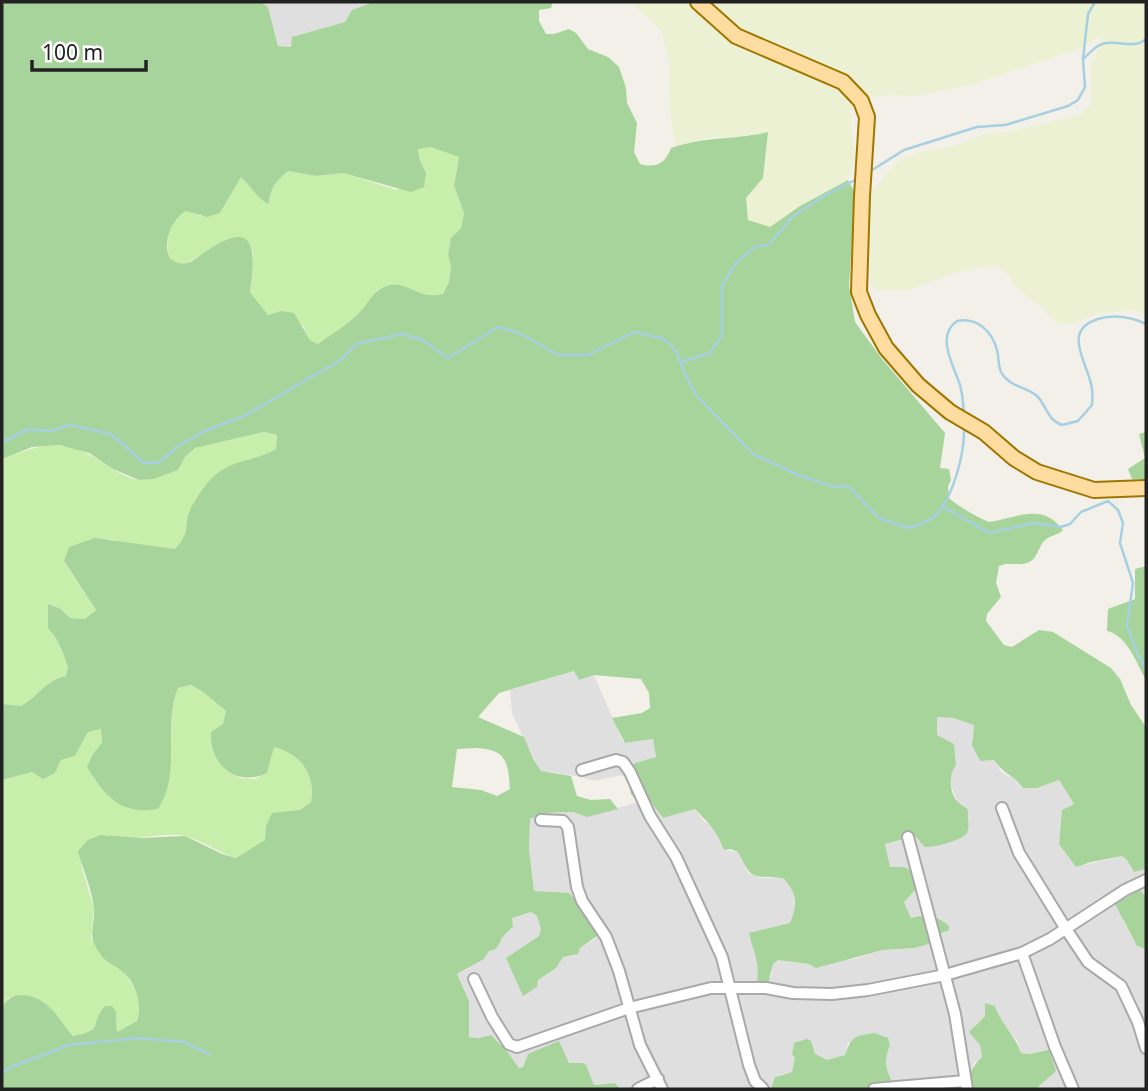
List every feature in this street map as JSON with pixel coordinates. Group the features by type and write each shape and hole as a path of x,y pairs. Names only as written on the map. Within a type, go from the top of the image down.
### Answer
{"main road":[{"path":"698,2 736,36 843,82 861,101 867,117 859,292 886,348 918,385 950,412 995,440 1014,458 1037,472 1094,489 1115,491 1146,488"}],"street":[{"path":"582,770 617,760 626,765 650,816 676,857 722,957 748,1065 755,1081 763,1089"},
{"path":"1002,808 1019,853 1088,962 1121,986 1139,1022 1146,1048"},
{"path":"541,820 559,820 566,823 582,901 606,937 619,971 640,1045 660,1084 638,1089"},
{"path":"874,1089 966,1085 960,1037 908,837"},
{"path":"474,979 492,1017 513,1047 629,1007 710,988 832,994 944,975 1022,953 1146,880"},
{"path":"1022,953 1055,1047 1073,1089"}],"shaded area":[{"path":"261,2 373,2 352,10 345,22 292,37 292,47 278,46 268,7"},
{"path":"575,671 579,680 594,675 622,740 625,743 653,739 656,757 635,763 623,775 594,781 541,771 512,713 510,690"},
{"path":"936,717 953,718 974,725 972,738 979,761 994,760 1002,773 1013,778 1023,788 1037,788 1059,780 1074,804 1062,810 1059,844 1084,865 1122,856 1128,860 1134,872 1146,869 1146,897 1140,891 1122,919 1137,946 1146,949 1146,1089 1036,1089 1056,1071 1030,1054 1021,1053 1018,1042 999,1018 995,1006 985,1003 985,1016 975,1025 975,1036 982,1057 974,1063 971,1075 962,1089 896,1088 887,1075 885,1055 890,1046 848,1043 845,1055 827,1061 794,1043 792,1072 778,1075 771,1089 620,1089 614,1083 594,1085 583,1063 569,1063 559,1042 529,1054 523,1067 519,1068 497,1040 469,1037 469,1001 457,974 468,969 503,939 503,935 512,929 512,918 531,912 537,916 541,929 539,937 518,950 538,980 556,968 563,957 578,954 580,948 595,939 593,928 582,910 534,891 529,849 530,819 544,813 573,812 587,817 650,801 663,818 695,809 703,820 716,829 724,850 738,852 749,874 762,878 783,878 793,889 795,911 790,923 769,928 753,951 759,963 758,982 771,977 773,964 778,960 809,964 854,959 883,950 914,948 946,932 949,926 940,918 923,915 911,918 904,901 915,891 904,867 890,868 885,844 916,836 920,842 968,824 964,805 958,802 950,784 952,770 956,765 954,745 937,735"}],"green space":[{"path":"2,2 261,2 268,7 278,46 291,47 292,37 345,22 352,10 373,2 553,2 551,8 539,10 539,21 546,34 569,29 576,33 588,49 608,57 619,67 626,88 627,103 637,123 634,152 640,164 656,165 666,157 671,148 684,144 768,132 763,178 746,198 748,220 770,227 800,206 848,180 855,193 849,286 855,322 882,359 945,433 940,468 949,469 949,498 968,512 989,522 1038,514 1055,521 1063,530 1044,541 1030,561 999,566 996,583 1001,597 987,614 986,621 1004,645 1012,647 1039,630 1053,632 1111,668 1120,679 1131,705 1146,727 1146,869 1134,872 1122,856 1076,867 1059,844 1062,810 1074,804 1059,780 1037,788 1023,788 994,760 980,761 972,745 974,725 953,718 937,717 937,735 954,744 956,765 951,784 953,795 968,810 967,833 954,841 929,847 925,847 915,836 885,844 890,867 904,867 912,871 917,888 904,902 911,918 936,918 949,926 949,930 940,934 939,941 914,948 883,950 816,968 809,964 778,960 773,964 768,983 757,982 757,962 749,933 790,923 795,905 791,888 783,878 754,876 738,852 724,850 709,823 695,809 663,818 650,801 638,802 631,794 628,778 623,775 635,763 656,757 653,739 625,743 612,718 642,713 650,708 649,693 641,679 594,675 579,680 574,671 499,693 478,717 524,737 541,771 571,776 577,796 591,800 610,799 618,809 587,817 573,812 544,813 530,819 529,849 534,891 569,893 579,904 597,936 580,948 578,954 563,957 556,968 538,980 537,987 523,996 506,958 539,936 541,929 537,916 531,912 512,918 513,927 504,935 496,949 457,974 469,1001 469,1037 491,1035 519,1068 523,1067 528,1054 559,1041 569,1063 586,1065 594,1085 615,1083 620,1089 2,1089 2,1009 10,998 22,995 36,998 55,1013 73,1036 90,1031 105,1006 112,1006 116,1012 117,1032 137,1021 139,1002 132,982 103,958 94,942 93,902 78,851 88,840 100,835 142,838 185,836 236,858 265,840 266,826 272,813 300,810 311,802 312,792 305,767 292,755 274,747 267,773 245,777 227,770 215,754 211,732 223,724 226,711 191,685 178,688 174,703 169,780 158,809 145,810 124,806 108,795 94,778 87,767 102,743 101,729 88,732 75,756 61,760 55,773 43,779 32,772 2,780 2,704 21,706 53,681 66,676 68,667 63,653 48,628 48,604 61,609 70,618 85,619 96,610 64,561 69,547 95,538 175,549 185,533 190,510 209,481 227,467 276,449 277,435 264,432 195,448 185,457 178,470 153,479 139,480 113,469 89,453 60,445 32,447 2,459","holes":["431,147 459,157 454,186 464,213 461,228 451,238 448,254 451,267 449,282 443,294 427,295 397,285 384,287 344,326 318,344 310,340 294,313 281,311 268,315 250,292 252,253 250,244 245,239 236,237 224,241 195,260 183,264 172,260 168,254 168,238 180,215 186,211 207,217 220,213 241,177 269,204 274,185 288,171 316,176 343,173 411,192 424,187 426,173 418,149","457,749 493,751 503,758 510,789 497,796 481,790 452,787"]},
{"path":"631,2 1146,2 1146,317 1135,310 1095,314 1075,323 1064,324 1052,320 1041,306 1015,287 1008,274 994,265 954,273 907,290 878,290 871,286 868,221 871,193 895,164 907,156 956,146 981,135 1009,132 1082,114 1091,103 1091,66 1103,34 1079,49 974,84 917,96 873,97 850,110 855,158 848,180 800,206 770,227 748,221 746,198 763,178 768,132 749,136 707,138 676,146 669,107 670,66 661,30"},
{"path":"431,147 459,156 454,186 464,213 461,228 451,239 448,254 451,267 449,282 443,294 429,297 390,285 377,290 361,312 318,344 310,340 303,326 281,311 268,315 250,292 253,251 232,238 186,263 174,261 170,256 170,230 180,215 186,210 200,216 220,213 241,177 257,195 269,203 274,185 288,171 316,176 343,173 397,190 420,161 418,148"},
{"path":"264,432 277,435 276,449 264,457 250,459 189,511 184,539 175,549 109,539 64,562 96,610 85,619 70,618 61,609 48,604 48,628 63,653 68,667 66,676 47,685 21,706 2,704 2,459 43,446 66,446 90,455 127,477 140,480 178,470 185,457 195,448"},
{"path":"1146,432 1146,480 1132,479 1128,469 1145,458 1139,434"},
{"path":"1146,566 1146,680 1126,644 1107,631 1108,609 1135,599 1135,569"},
{"path":"192,685 226,711 223,724 239,778 255,779 267,773 274,747 284,750 299,760 309,775 311,802 300,810 272,814 266,826 265,840 236,858 185,836 126,838 107,835 81,865 94,909 91,938 133,986 140,1009 137,1021 117,1032 117,1018 100,1011 92,1029 73,1036 39,1000 20,996 8,998 2,1009 2,780 32,772 55,773 61,760 75,756 88,732 101,729 102,743 93,754 94,778 112,799 171,741 171,721 178,688"},
{"path":"1140,890 1146,897 1146,949 1137,946 1115,904"},
{"path":"985,1003 995,1006 1021,1053 1049,1050 1056,1071 1036,1089 962,1089 982,1057 980,1045 969,1032 985,1016"},
{"path":"875,1033 888,1038 888,1073 896,1088 905,1089 771,1089 775,1077 792,1072 794,1043 807,1039 811,1041 815,1054 827,1060 845,1055 855,1038"}],"waterway":[{"path":"869,172 904,150 977,127 1005,125 1068,106 1078,100 1085,87 1083,59 1088,14 1095,2"},
{"path":"1083,59 1104,43 1132,44 1146,39"},
{"path":"681,362 710,353 722,335 722,285 737,262 756,246 769,245 792,217 822,197 857,179"},
{"path":"964,414 961,389 947,343 947,335 957,321 971,321 983,327 995,343 1000,370 1005,377 1037,396 1050,416 1062,425 1078,421 1092,405 1090,379 1080,349 1081,331 1087,324 1111,317 1129,318 1146,324"},
{"path":"2,442 29,429 50,431 70,425 111,434 144,463 158,463 178,446 205,431 244,416 341,360 356,344 402,334 423,340 448,358 498,327 519,333 558,355 588,355 634,332 664,339 676,350 696,395 753,454 798,475 832,486 849,487 879,518 908,528 934,517 947,499 960,462 964,427"},
{"path":"942,506 989,533 1034,523 1061,527 1070,524 1081,512 1108,501 1118,510 1123,523 1120,543 1133,583 1127,626 1146,668"},
{"path":"2,1073 69,1045 139,1038 184,1042 209,1054"}]}
